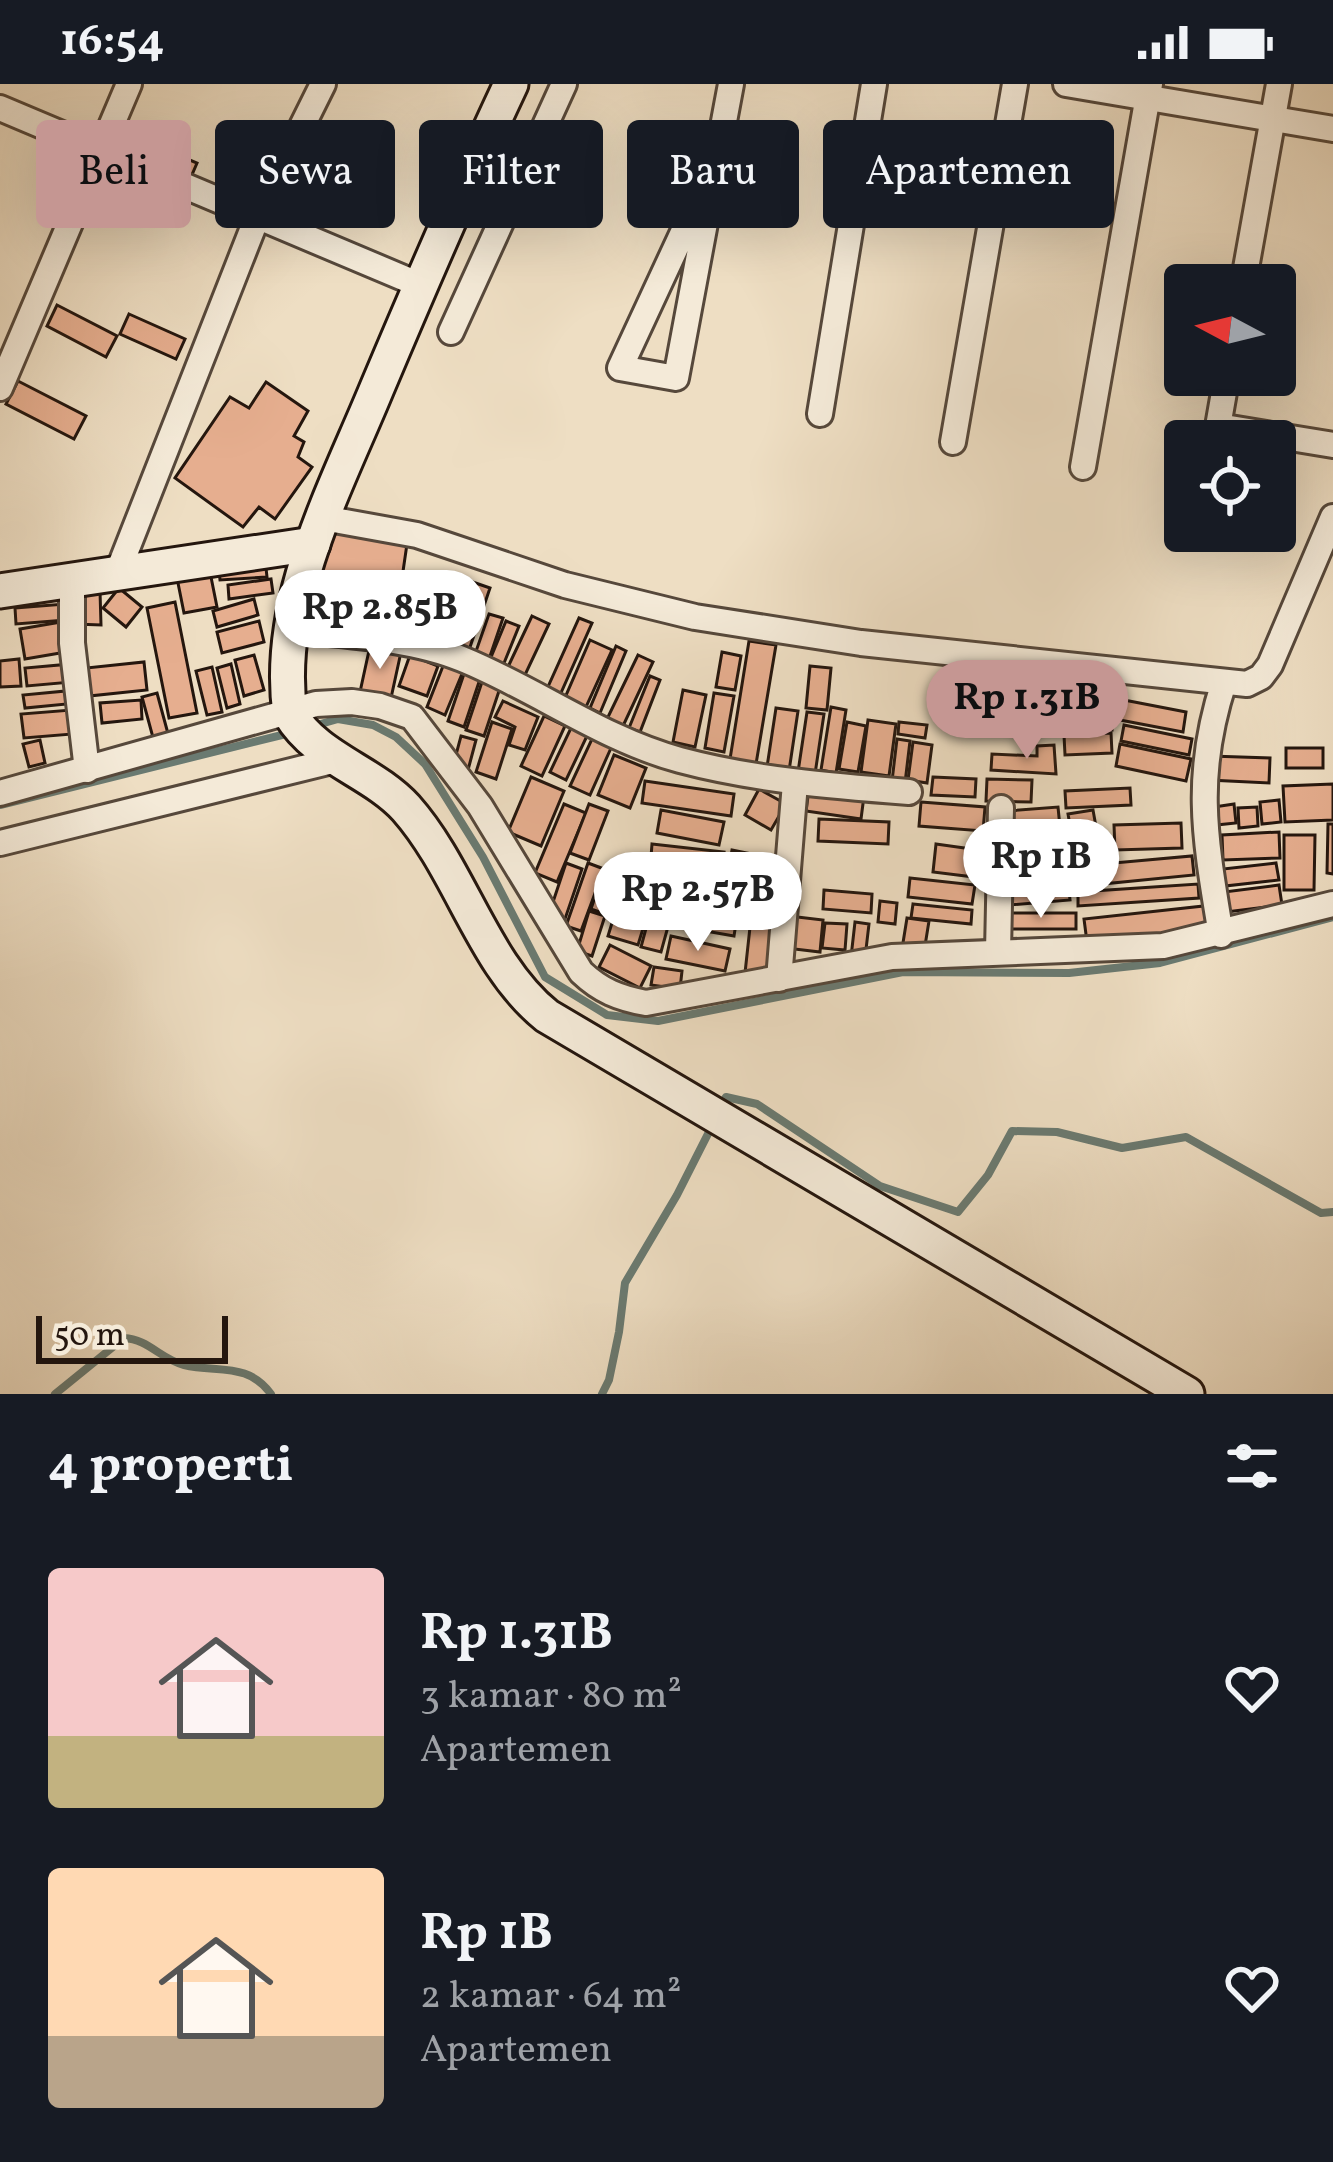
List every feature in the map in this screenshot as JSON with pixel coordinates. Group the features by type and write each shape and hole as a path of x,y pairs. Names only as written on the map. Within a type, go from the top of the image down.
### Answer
{"street":[{"path":"113,120 129,84"},
{"path":"305,120 323,84"},
{"path":"494,120 511,84"},
{"path":"548,120 564,84"},
{"path":"724,120 731,84"},
{"path":"820,414 874,84"},
{"path":"953,442 1015,84"},
{"path":"1066,84 1149,91 1333,129"},
{"path":"1247,264 1279,84"},
{"path":"1083,466 1149,91"},
{"path":"0,108 36,123"},
{"path":"717,159 676,378 620,368 668,263 717,159"},
{"path":"0,388 67,228"},
{"path":"117,574 253,228"},
{"path":"290,228 420,284"},
{"path":"445,228 318,531 289,629 310,735 402,803 434,843 526,1000 547,1016 1187,1394"},
{"path":"451,332 499,228"},
{"path":"1296,442 1333,445"},
{"path":"0,591 117,574 318,531 417,535 565,585 695,617 861,643 1247,684 1261,677 1270,664 1333,517"},
{"path":"71,580 72,643 87,770"},
{"path":"289,629 364,637 459,658 568,714 677,759 795,783 909,792"},
{"path":"1221,935 1201,790 1208,732 1224,682"},
{"path":"310,735 316,704 380,706 412,718 480,806 581,971 597,987 619,998 646,1003 892,957 1163,946 1333,904"},
{"path":"0,793 87,770 310,735"},
{"path":"0,843 310,735"},
{"path":"778,979 795,783"},
{"path":"998,952 1001,808"}],"building":[{"path":"57,305 117,336 106,357 47,326"},
{"path":"129,314 185,339 176,359 120,334"},
{"path":"18,381 86,416 74,439 6,404"},
{"path":"266,382 308,411 294,436 304,442 298,457 312,467 275,519 259,507 243,527 175,478 230,397 249,408"},
{"path":"327,525 408,537 400,592 319,581"},
{"path":"265,559 267,577 220,580 218,562"},
{"path":"210,572 217,607 184,613 177,578"},
{"path":"271,579 273,593 229,599 228,585"},
{"path":"464,579 490,588 468,653 442,644"},
{"path":"319,583 377,592 376,602 318,593"},
{"path":"119,588 142,607 126,627 103,608"},
{"path":"75,591 100,591 101,625 75,624"},
{"path":"312,596 359,601 356,626 309,620"},
{"path":"429,596 448,602 438,640 418,635"},
{"path":"254,599 258,615 217,627 213,611"},
{"path":"175,602 197,713 169,718 147,608"},
{"path":"65,604 66,620 16,624 15,608"},
{"path":"489,614 503,618 488,662 474,657"},
{"path":"532,616 549,624 524,677 507,669"},
{"path":"579,618 592,623 560,695 547,689"},
{"path":"259,621 264,642 222,653 217,632"},
{"path":"506,621 519,626 502,668 489,662"},
{"path":"61,622 66,652 25,659 20,629"},
{"path":"590,640 612,650 585,709 564,700"},
{"path":"749,641 776,645 756,764 730,759"},
{"path":"370,646 401,652 391,698 360,692"},
{"path":"616,646 626,651 600,713 590,708"},
{"path":"722,652 741,656 735,690 716,687"},
{"path":"254,655 264,690 244,696 235,660"},
{"path":"410,655 438,666 427,696 399,686"},
{"path":"638,655 653,662 623,726 607,719"},
{"path":"19,659 21,686 0,687 0,661"},
{"path":"445,661 464,669 445,715 427,707"},
{"path":"144,662 147,690 89,696 86,668"},
{"path":"71,664 72,682 27,686 25,668"},
{"path":"231,664 240,704 227,708 217,668"},
{"path":"810,666 831,668 827,710 806,708"},
{"path":"212,667 222,712 207,715 196,671"},
{"path":"466,668 482,673 464,727 448,721"},
{"path":"650,676 660,680 640,732 629,728"},
{"path":"483,679 501,685 484,736 466,730"},
{"path":"683,690 706,695 695,747 673,742"},
{"path":"66,691 67,704 25,708 23,695"},
{"path":"157,693 170,741 155,745 142,697"},
{"path":"714,693 734,696 724,752 705,748"},
{"path":"141,700 142,719 102,723 100,703"},
{"path":"1124,700 1186,712 1183,732 1120,720"},
{"path":"503,701 538,717 525,750 509,745 515,727 495,717"},
{"path":"831,707 846,710 836,773 821,770"},
{"path":"776,708 798,711 789,771 767,767"},
{"path":"71,710 73,734 24,738 21,714"},
{"path":"1063,710 1112,710 1112,730 1064,731"},
{"path":"807,712 824,714 815,774 798,772"},
{"path":"544,716 565,726 542,776 521,766"},
{"path":"868,720 896,724 889,776 861,772"},
{"path":"492,722 512,729 496,779 476,772"},
{"path":"847,722 866,726 858,772 839,769"},
{"path":"899,722 927,725 925,738 898,734"},
{"path":"1124,725 1192,739 1189,755 1121,741"},
{"path":"571,728 587,736 566,780 550,772"},
{"path":"1111,733 1112,753 1065,755 1064,735"},
{"path":"461,736 476,740 468,770 453,766"},
{"path":"592,739 611,748 590,795 570,786"},
{"path":"897,739 910,741 905,783 892,781"},
{"path":"40,740 45,763 29,767 23,744"},
{"path":"913,742 932,745 927,783 908,780"},
{"path":"1120,744 1191,759 1186,781 1116,766"},
{"path":"1054,745 1056,774 991,770 992,754 1037,756 1037,746"},
{"path":"1286,748 1323,748 1323,768 1286,768"},
{"path":"614,755 646,768 630,808 598,795"},
{"path":"1210,756 1270,758 1269,783 1209,780"},
{"path":"531,777 564,791 541,846 508,832"},
{"path":"933,777 976,779 975,797 931,795"},
{"path":"987,779 1032,780 1031,802 986,801"},
{"path":"645,781 734,794 731,816 642,803"},
{"path":"1333,784 1333,820 1285,822 1283,786"},
{"path":"1130,788 1131,805 1066,808 1065,791"},
{"path":"759,789 786,804 771,830 745,815"},
{"path":"809,789 864,796 861,819 806,811"},
{"path":"1279,800 1281,822 1262,824 1260,802"},
{"path":"921,802 985,807 983,831 919,826"},
{"path":"564,804 586,813 557,882 535,873"},
{"path":"589,804 608,811 589,860 570,853"},
{"path":"1234,804 1236,823 1216,825 1214,807"},
{"path":"1058,807 1060,827 1008,831 1007,811"},
{"path":"1257,807 1258,826 1239,828 1238,808"},
{"path":"661,810 724,822 719,845 657,833"},
{"path":"1093,810 1100,849 1075,853 1068,814"},
{"path":"819,819 889,822 888,844 818,841"},
{"path":"1181,823 1182,848 1115,850 1114,825"},
{"path":"1328,824 1333,824 1333,874 1327,873"},
{"path":"1279,832 1280,858 1223,860 1222,835"},
{"path":"1284,835 1315,835 1314,890 1284,890"},
{"path":"652,844 724,852 722,865 651,857"},
{"path":"936,844 986,851 982,878 933,872"},
{"path":"732,850 771,858 767,879 728,872"},
{"path":"634,855 665,863 661,878 630,870"},
{"path":"1192,856 1194,875 1082,886 1080,866"},
{"path":"1056,857 1057,876 1005,881 1004,861"},
{"path":"566,863 582,869 565,919 549,914"},
{"path":"588,863 604,869 581,931 566,926"},
{"path":"1276,863 1279,880 1225,886 1223,869"},
{"path":"666,867 714,873 712,886 665,880"},
{"path":"910,878 975,885 972,904 908,897"},
{"path":"638,880 708,889 706,900 636,891"},
{"path":"1068,880 1070,900 1010,905 1008,886"},
{"path":"600,882 617,887 608,915 591,909"},
{"path":"1198,884 1199,898 1078,906 1078,892"},
{"path":"1279,885 1282,905 1226,912 1224,892"},
{"path":"622,890 652,899 638,945 608,936"},
{"path":"824,890 872,894 871,913 823,909"},
{"path":"714,892 746,894 744,915 712,912"},
{"path":"880,901 897,903 895,924 878,922"},
{"path":"913,904 972,910 971,924 911,918"},
{"path":"1213,905 1216,928 1087,942 1084,919"},
{"path":"652,906 672,912 661,952 641,947"},
{"path":"674,907 737,917 734,936 671,925"},
{"path":"589,911 605,916 592,956 577,951"},
{"path":"1006,913 1076,913 1076,929 1006,929"},
{"path":"789,916 823,920 820,952 786,948"},
{"path":"751,918 777,921 771,976 745,973"},
{"path":"907,918 929,921 924,952 902,949"},
{"path":"855,922 869,924 865,958 851,957"},
{"path":"825,923 847,924 845,950 822,948"},
{"path":"671,936 730,949 725,971 666,959"},
{"path":"610,945 651,966 640,988 599,967"},
{"path":"654,967 682,971 680,989 651,985"}],"waterway":[{"path":"310,727 338,719 373,725 396,737 425,764 483,857 545,977 607,1015 658,1021 903,972 1069,973 1160,963 1333,917"},
{"path":"0,805 290,733"},
{"path":"720,1108 726,1097 757,1104 880,1186 958,1212 988,1175 1012,1131 1057,1132 1122,1148 1186,1137 1321,1213 1333,1212"},
{"path":"602,1394 619,1332 625,1283 714,1122"},
{"path":"55,1394 124,1338 184,1365 242,1373 271,1394"}]}
